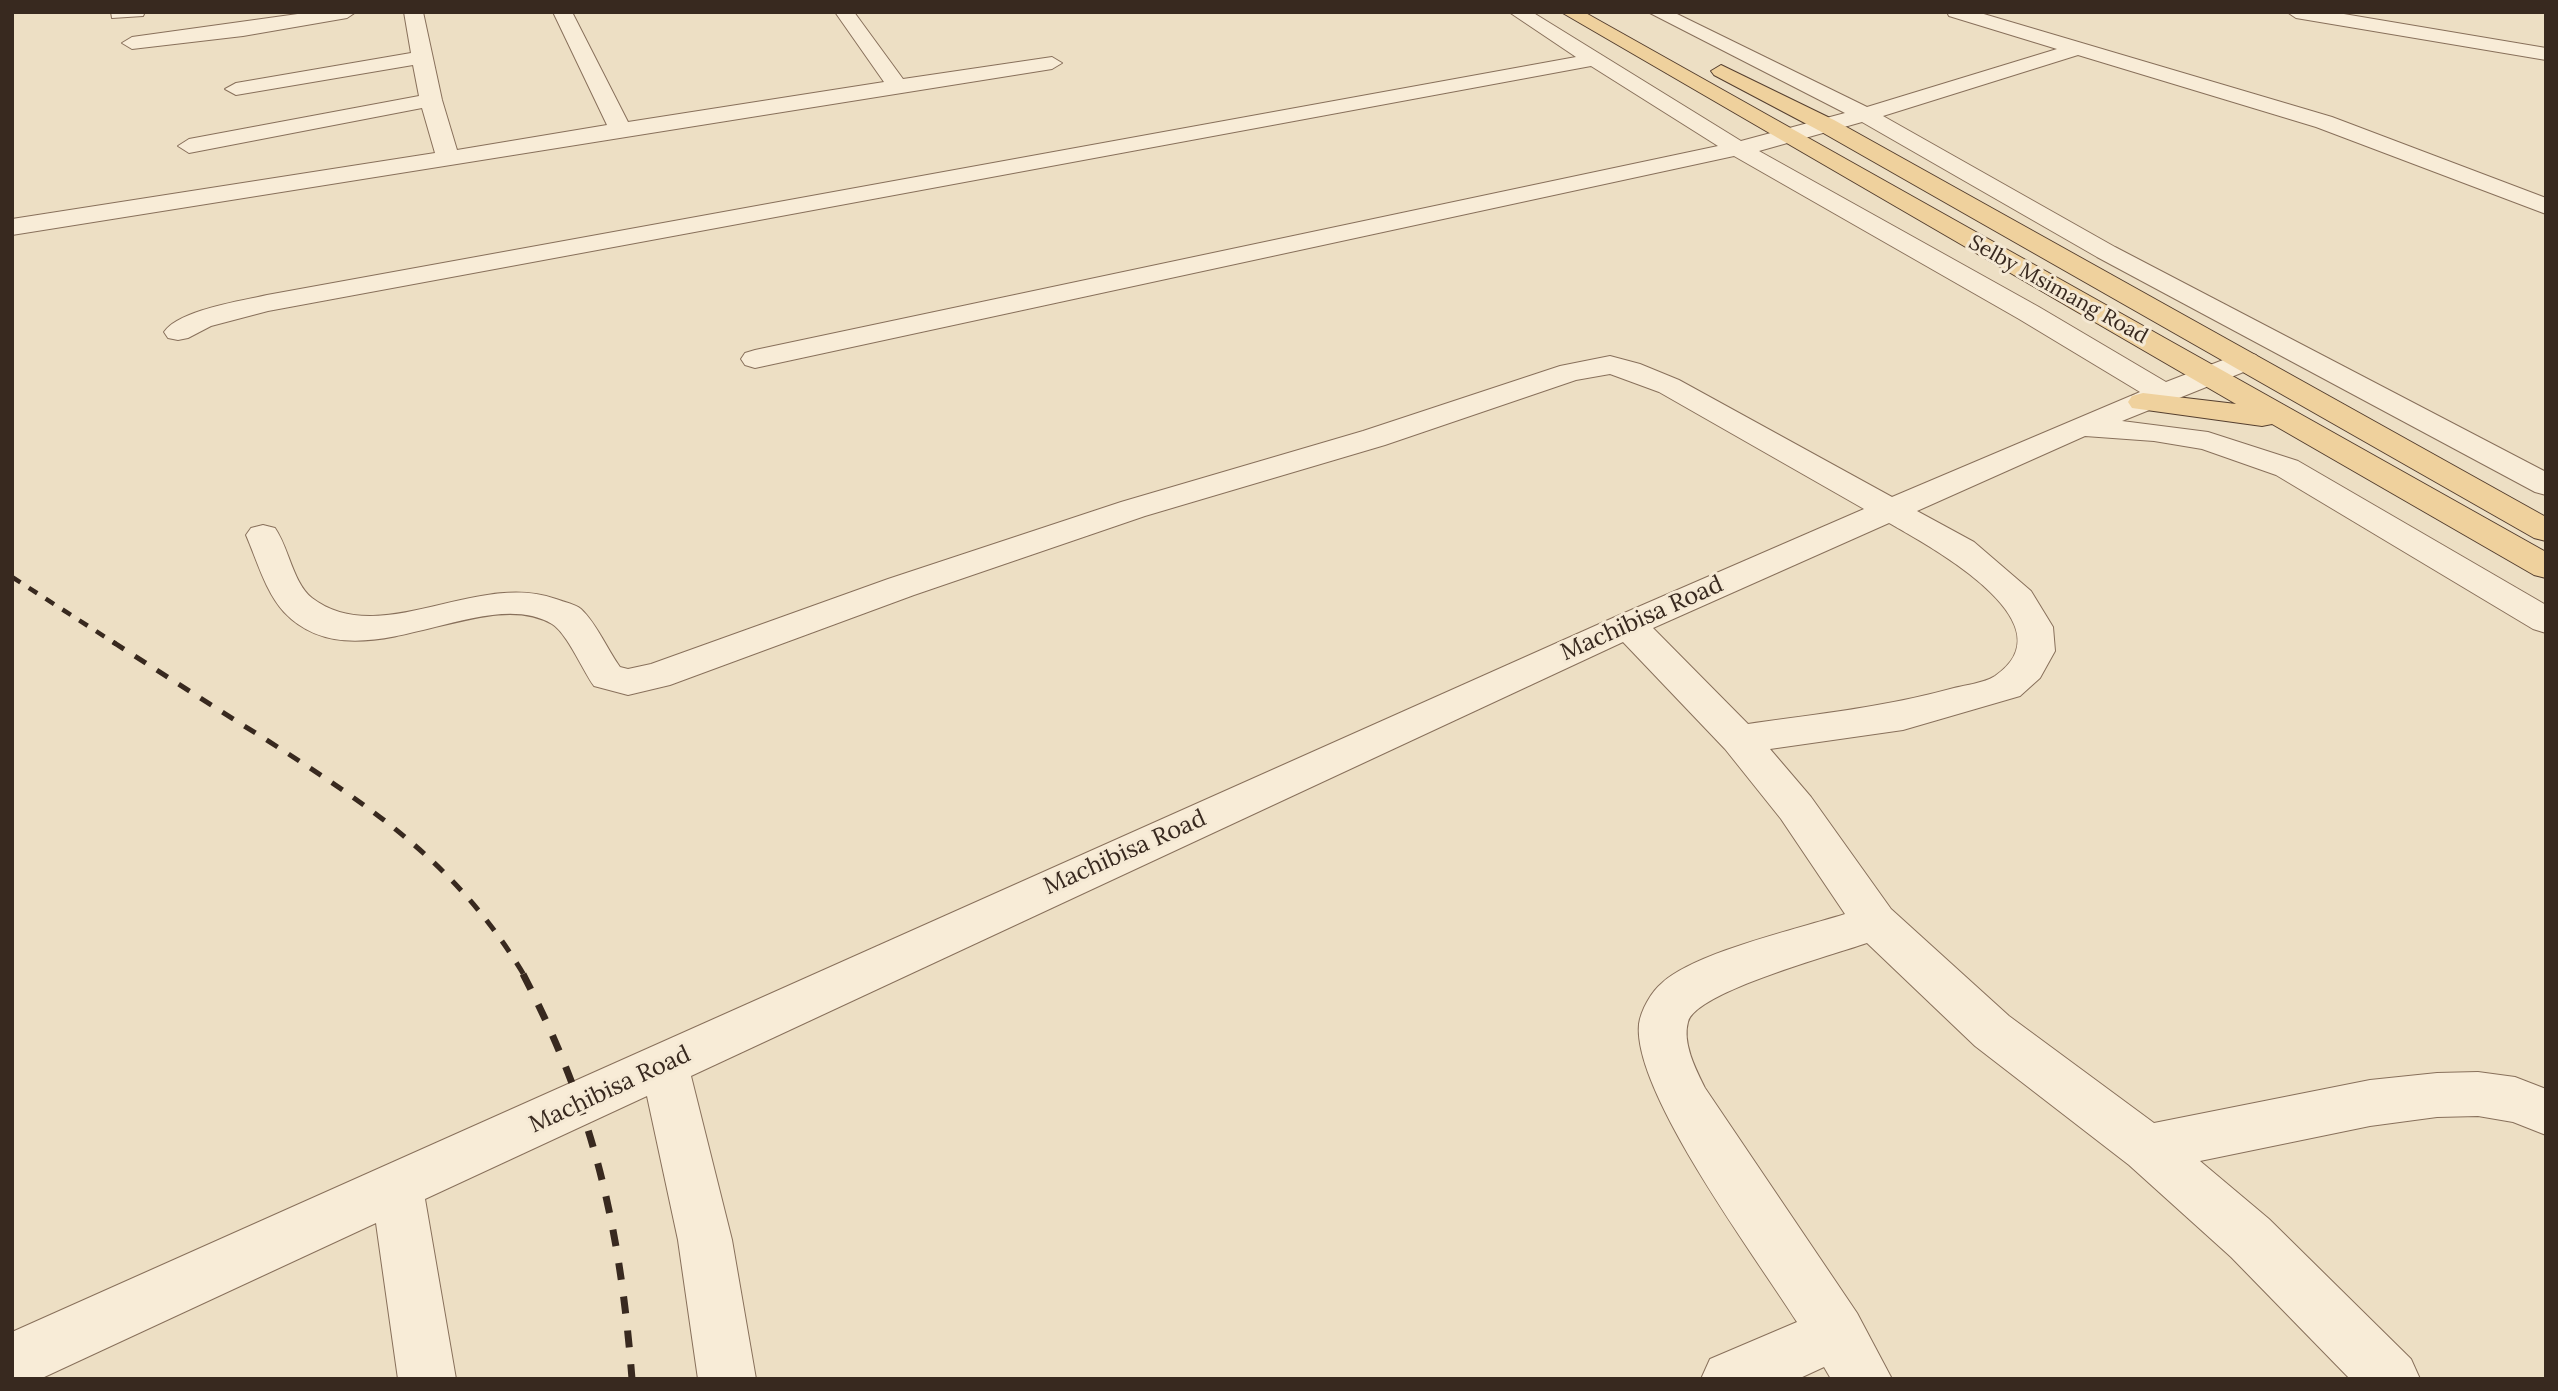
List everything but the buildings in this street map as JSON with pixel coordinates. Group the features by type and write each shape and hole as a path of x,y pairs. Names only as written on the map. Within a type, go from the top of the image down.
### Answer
{"main road":[{"name":"Selby Msimang Road","path":"1570,12 1788,138 2228,369 2546,531"},
{"name":"Selby Msimang Road","path":"1611,12 1826,125 2228,369 2298,426 2546,568"},
{"path":"2153,398 2298,426"}],"street":[{"path":"132,43 243,30 347,12"},
{"path":"413,12 431,100 449,158"},
{"path":"562,12 622,132"},
{"path":"844,12 897,85"},
{"path":"1518,12 1738,149 2029,313 2153,398"},
{"path":"1657,12 1862,113 2106,252 2546,485"},
{"path":"1956,12 2324,122 2546,207"},
{"path":"2296,12 2546,54"},
{"path":"755,359 1788,138 1862,113 2077,49"},
{"path":"236,89 422,57"},
{"path":"178,332 201,320 267,303 1597,59"},
{"path":"12,227 622,132 897,85 1052,63"},
{"path":"189,146 431,100"},
{"path":"263,535 297,605 324,622 362,630 415,622 472,605 527,603 568,616 607,677 628,682 657,676 901,587 1133,509 1374,438 1588,367 1610,366 1630,370 1670,386 1962,550 2018,600 2035,627 2036,651 2027,669 2006,687 1903,716 1739,739"},
{"name":"Machibisa Road","path":"12,1362 397,1189 664,1064 1628,625 2079,427 2228,369"},
{"path":"2079,427 2154,432 2208,440 2287,468 2546,621"},
{"path":"1628,625 1684,679 1796,807 1875,922 1992,1031 2147,1148 2250,1238 2391,1379"},
{"path":"1730,1379 1850,1356 1695,1117 1667,1059 1663,1026 1667,1008 1686,989 1709,977 1875,922"},
{"path":"664,1064 705,1240 727,1379"},
{"path":"2147,1148 2370,1103 2437,1095 2478,1094 2515,1100 2546,1112"},
{"path":"397,1189 427,1379"}],"railway":[{"path":"12,577 116,644"},
{"path":"113,642 375,813 440,869 470,900 498,935 524,975"},
{"path":"523,974 548,1024 568,1074 600,1170 620,1270 632,1379"}]}
